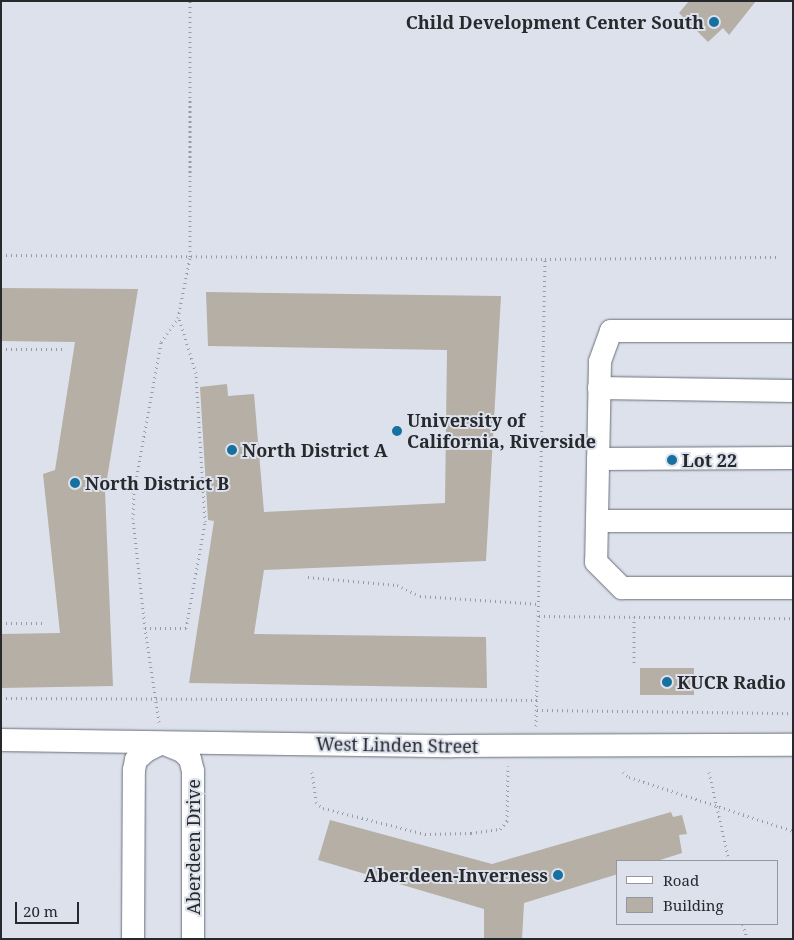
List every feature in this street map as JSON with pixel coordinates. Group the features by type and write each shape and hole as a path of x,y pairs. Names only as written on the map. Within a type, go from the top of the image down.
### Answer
{"street":[{"path":"793,331 611,331 600,362 596,522 596,562 622,588 793,588"},
{"path":"600,388 793,391"},
{"path":"598,459 793,458"},
{"path":"596,522 793,521"},
{"name":"West Linden Street","path":"1,740 504,746 793,745"},
{"path":"133,939 134,770 136,760 146,750 162,743"},
{"name":"Aberdeen Drive","path":"162,743 182,750 190,759 193,771 193,939"}],"path":[{"path":"162,743 145,628 133,519 134,491 161,342 178,318 190,257 190,1"},
{"path":"1,255 545,259 780,257"},
{"path":"536,732 545,259"},
{"path":"145,628 186,628 205,522 196,374 178,318"},
{"path":"1,349 66,349"},
{"path":"308,577 397,585 420,596 539,604"},
{"path":"539,616 793,618"},
{"path":"634,617 634,663"},
{"path":"1,623 45,623"},
{"path":"1,698 538,700"},
{"path":"537,710 793,713"},
{"path":"312,772 316,802 323,808 425,834 471,833 500,830 507,821 506,772 509,758"},
{"path":"623,772 629,777 793,831"},
{"path":"710,772 729,860"},
{"path":"743,925 747,939"}],"building":[{"name":"Child Development Center South","path":"689,1 756,1 729,35 723,28 708,42 679,13"},
{"name":"North District B","path":"1,288 138,289 105,491 113,686 1,688 1,634 60,633 43,474 55,470 75,342 1,341"},
{"name":"North District A","path":"206,292 501,296 486,561 264,570 254,634 486,637 487,688 189,683 214,521 208,520 200,387 227,384 228,396 254,394 264,512 445,503 447,350 208,346"},
{"name":"KUCR Radio","path":"640,668 694,668 694,695 640,695"},
{"name":"Aberdeen-Inverness","path":"671,812 673,817 682,815 687,834 679,835 682,853 660,860 616,860 616,875 524,903 522,939 484,939 484,909 318,860 330,820 492,864"}],"place":[{"name":"Child Development Center South","path":"714,22"},
{"name":"University of California, Riverside","path":"397,431"},
{"name":"North District A","path":"232,450"},
{"name":"Lot 22","path":"672,460"},
{"name":"North District B","path":"75,483"},
{"name":"KUCR Radio","path":"667,682"},
{"name":"Aberdeen-Inverness","path":"558,875"}]}
